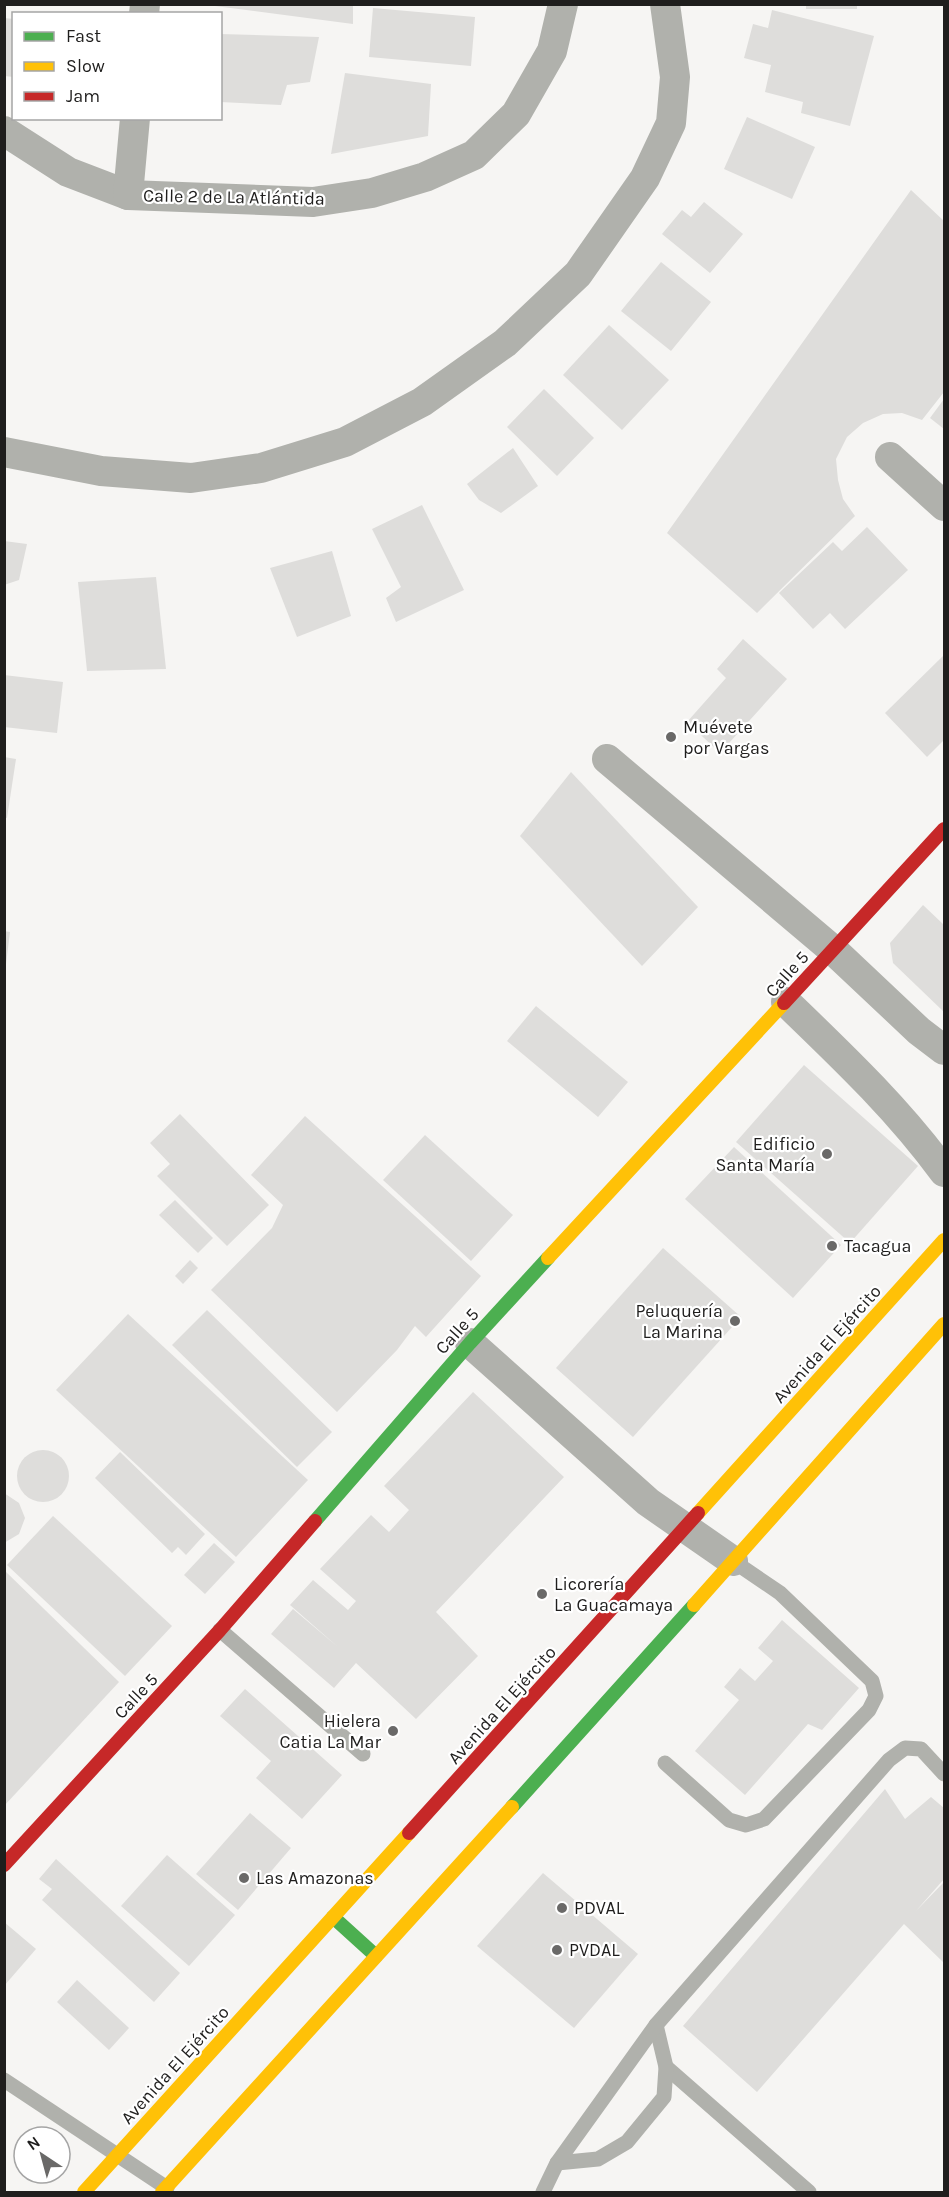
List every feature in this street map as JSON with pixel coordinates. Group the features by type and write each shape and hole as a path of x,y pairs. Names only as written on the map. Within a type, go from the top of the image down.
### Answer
{"main road":[{"name":"Calle 5","path":"4,1865 220,1630 470,1343 945,829"},
{"name":"Avenida El Ejército","path":"84,2193 945,1240"},
{"path":"164,2190 945,1324"},
{"path":"333,1917 376,1956"}],"street":[{"name":"Calle 2 de La Atlántida","path":"4,131 68,172 128,195 313,202 372,193 425,177 474,155 516,114 552,51 563,4"},
{"path":"4,452 101,471 190,478 261,468 345,442 422,402 505,343 578,274 645,178 671,123 675,77 665,4"},
{"path":"128,195 135,120"},
{"path":"890,457 945,506"},
{"path":"607,759 833,950 919,1031 945,1050"},
{"path":"786,1002 868,1081 929,1150 945,1172"},
{"path":"470,1343 648,1502 733,1561"}],"lane":[{"path":"665,1763 729,1820 746,1825 764,1819 869,1710 876,1696 873,1681 780,1593 733,1561"},
{"path":"220,1630 363,1754"},
{"path":"543,2193 557,2163 656,2025 889,1760 905,1748 921,1749 945,1774"},
{"path":"557,2163 598,2159 627,2142 664,2097 666,2067 656,2025"},
{"path":"666,2067 809,2193"},
{"path":"4,2080 164,2190"}],"building":[{"path":"215,4 353,4 353,24 215,6"},
{"path":"806,4 857,4 857,9 806,9"},
{"path":"373,8 475,17 471,66 369,57"},
{"path":"772,10 874,36 850,126 801,113 803,102 765,92 771,65 744,58 753,24 768,28"},
{"path":"4,18 12,19 12,77 4,76"},
{"path":"222,34 319,37 310,82 287,85 281,105 222,102"},
{"path":"345,73 431,84 428,136 331,154"},
{"path":"747,117 815,147 792,199 724,169"},
{"path":"911,190 944,221 944,392 922,420 902,413 883,414 863,423 847,437 836,459 838,480 843,499 855,516 757,613 667,533"},
{"path":"704,202 743,234 710,273 662,234 682,210 691,217"},
{"path":"661,262 711,302 671,351 621,311"},
{"path":"609,325 669,380 622,430 563,375"},
{"path":"544,389 594,438 557,476 507,427"},
{"path":"944,399 944,429 930,418"},
{"path":"513,448 538,486 501,513 479,500 467,484"},
{"path":"422,505 464,590 396,622 386,598 401,587 372,529"},
{"path":"867,527 908,570 845,629 830,613 813,629 779,593 833,542 842,551"},
{"path":"4,541 27,544 19,580 4,585"},
{"path":"332,551 351,616 297,637 270,568"},
{"path":"156,577 166,669 87,671 78,582"},
{"path":"743,639 787,679 720,753 687,722 726,678 717,669"},
{"path":"944,655 944,740 927,757 885,713"},
{"path":"4,675 63,682 57,733 4,727"},
{"path":"4,757 16,759 7,818 4,817"},
{"path":"571,772 698,907 642,966 520,836"},
{"path":"923,905 944,925 944,1012 893,963 890,943"},
{"path":"4,931 10,932 6,964 4,964"},
{"path":"536,1006 628,1082 598,1117 507,1041"},
{"name":"Edificio Santa María","path":"804,1065 918,1166 850,1243 736,1142"},
{"path":"180,1114 269,1205 227,1246 157,1176 170,1164 150,1143"},
{"path":"305,1116 481,1276 426,1337 415,1326 397,1350 337,1412 211,1290 272,1228 283,1205 251,1175"},
{"path":"425,1135 513,1215 471,1261 383,1180"},
{"path":"734,1147 841,1245 793,1298 685,1199"},
{"path":"175,1200 213,1238 198,1253 159,1215"},
{"path":"663,1248 741,1317 633,1437 556,1368"},
{"path":"190,1260 198,1268 183,1284 175,1276"},
{"path":"207,1310 332,1432 297,1467 172,1345"},
{"path":"128,1314 308,1480 236,1557 56,1390"},
{"path":"473,1392 564,1477 436,1612 478,1656 416,1719 356,1663 334,1688 271,1634 293,1609 338,1647 290,1605 313,1580 348,1610 356,1601 320,1569 371,1515 389,1532 409,1510 384,1486"},
{"path":"43,1450 53,1452 61,1458 67,1466 69,1476 67,1486 61,1494 53,1500 43,1502 33,1500 25,1494 19,1486 17,1476 19,1466 25,1458 33,1452"},
{"path":"120,1452 205,1534 186,1555 178,1547 172,1553 95,1478"},
{"path":"4,1493 19,1503 25,1518 19,1534 4,1543"},
{"path":"53,1516 172,1626 125,1676 7,1565"},
{"path":"214,1543 235,1562 205,1594 184,1575"},
{"path":"4,1570 119,1682 4,1806"},
{"path":"782,1620 859,1688 822,1730 808,1724 745,1795 695,1751 739,1700 724,1687 740,1668 755,1681 773,1661 758,1648"},
{"path":"245,1689 342,1775 302,1819 256,1778 271,1761 220,1716"},
{"path":"885,1789 905,1819 931,1797 944,1808 944,1879 916,1911 944,1882 944,1963 904,1924 757,2092 683,2026"},
{"path":"250,1813 291,1848 238,1910 196,1874"},
{"path":"167,1855 235,1915 189,1966 121,1906"},
{"path":"56,1859 180,1973 154,2002 42,1900 52,1889 39,1879"},
{"name":"PVDAL","path":"543,1873 638,1954 574,2028 477,1946"},
{"path":"4,1922 36,1949 4,1986"},
{"path":"77,1980 129,2028 109,2050 57,2002"}],"traffic: fast":[{"path":"315,1521 470,1343 548,1258"},
{"path":"512,1807 694,1605"},
{"path":"333,1917 376,1956"}],"traffic: slow":[{"path":"548,1258 784,1003"},
{"path":"698,1513 944,1240"},
{"path":"694,1605 944,1324"},
{"path":"162,2192 512,1807"},
{"path":"84,2192 409,1833"}],"traffic: jam":[{"path":"784,1003 944,829"},
{"path":"409,1833 698,1513"},
{"path":"4,1865 220,1630 315,1521"}],"place":[{"name":"Muévete por Vargas","path":"671,737"},
{"name":"Edificio Santa María","path":"827,1154"},
{"name":"Tacagua","path":"832,1246"},
{"name":"Peluquería La Marina","path":"735,1321"},
{"name":"Licorería La Guacamaya","path":"542,1594"},
{"name":"Hielera Catia La Mar","path":"393,1731"},
{"name":"Las Amazonas","path":"244,1878"},
{"name":"PDVAL","path":"562,1908"},
{"name":"PVDAL","path":"557,1950"}]}
